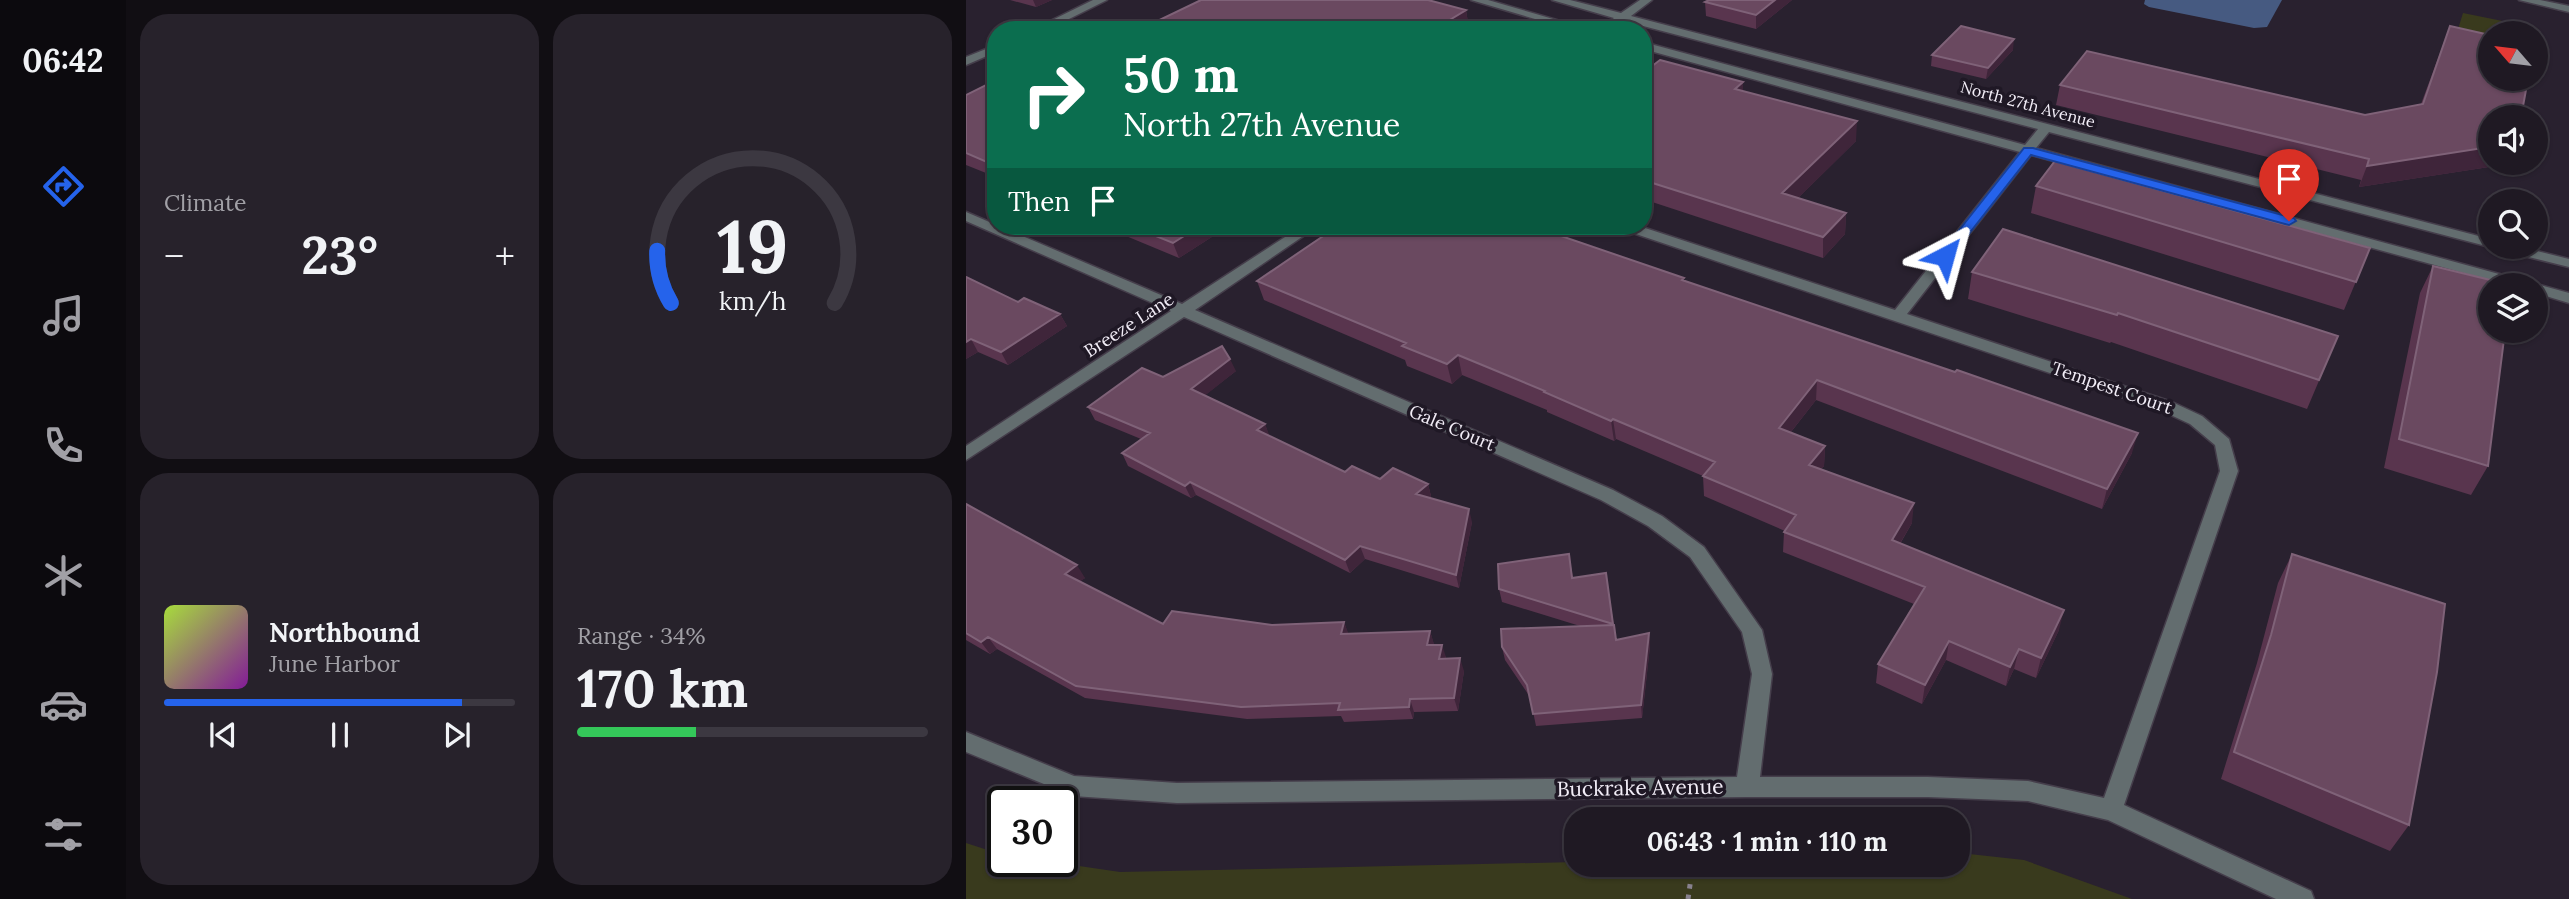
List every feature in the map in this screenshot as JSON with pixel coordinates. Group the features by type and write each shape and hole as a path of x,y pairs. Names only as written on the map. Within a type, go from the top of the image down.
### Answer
{"street":[{"path":"1059,21 1102,0"},
{"path":"1476,0 1553,21"},
{"name":"North 27th Avenue","path":"1557,0 1638,21"},
{"path":"1617,21 1647,0"},
{"path":"2524,0 2569,9"},
{"name":"North 27th Avenue","path":"1652,25 2478,240"},
{"path":"1652,47 2480,273"},
{"path":"966,61 987,52"},
{"path":"1899,315 2046,127"},
{"name":"Gale Court","path":"966,216 987,225"},
{"name":"Tempest Court","path":"1652,234 2166,406 2196,420 2223,443 2229,471 2111,810"},
{"name":"Gale Court","path":"1009,235 1607,495 1655,521 1697,552 1752,630 1762,674 1747,787"},
{"name":"Breeze Lane","path":"966,454 1298,235"},
{"path":"2548,258 2569,263"},
{"path":"2548,292 2569,298"},
{"name":"Buckrake Avenue","path":"966,742 1073,786 1177,793 1747,787 1928,787 2028,791 2111,810 2302,899"}],"path":[{"path":"1688,899 1691,877"}],"green space":[{"path":"2463,13 2502,21 2478,21 2478,47 2454,42"},
{"path":"966,843 987,850 987,877 1078,877 1078,866 1120,872 1564,862 1564,877 1970,877 1970,854 2024,860 2132,899 966,899"}],"water":[{"path":"2145,0 2282,0 2267,27 2254,28 2149,7 2144,4"}],"building":[{"path":"1201,0 1428,0 1466,10 1448,21 1157,21"},
{"path":"1775,0 1756,15 1705,2"},
{"path":"1961,26 2014,39 1988,68 1932,55"},
{"path":"2450,26 2478,32 2478,91 2526,91 2523,105 2478,105 2478,149 2367,166 2369,159 2060,85 2087,51 2365,115 2423,104"},
{"path":"1660,60 1743,82 1735,89 1857,121 1782,193 1846,213 1823,237 1652,183 1652,66"},
{"path":"987,84 987,162 966,153 966,95"},
{"path":"2055,161 2370,248 2356,282 2036,186"},
{"path":"2003,229 2338,336 2319,380 2118,313 2117,315 1972,272"},
{"path":"1153,235 1186,235 1173,243"},
{"path":"1325,235 1558,235 1684,278 1682,280 1955,372 1957,370 2138,433 2107,489 1817,380 1779,428 1825,446 1809,465 1914,503 1892,540 2064,610 2041,658 2019,649 2010,667 1949,641 1925,685 1878,664 1925,587 1784,532 1796,515 1703,476 1715,462 1613,419 1611,421 1458,355 1447,364 1402,346 1406,343 1257,281"},
{"path":"2433,266 2478,277 2478,343 2503,343 2488,466 2399,439"},
{"path":"966,277 1018,302 1024,298 1060,314 1001,352 971,339 966,342"},
{"path":"1222,346 1230,359 1191,389 1265,424 1257,430 1345,472 1352,466 1380,479 1393,468 1428,484 1416,494 1469,509 1456,575 1360,546 1345,560 1190,482 1185,486 1122,453 1150,433 1088,407 1142,368 1163,377"},
{"path":"966,504 1077,565 1065,574 1163,624 1172,611 1272,625 1344,622 1341,634 1430,631 1427,645 1442,645 1439,659 1460,658 1454,698 1410,699 1409,707 1338,710 1340,703 1241,707 1076,686 988,637 981,642 966,633"},
{"path":"1569,554 1572,578 1606,573 1613,624 1499,589 1498,564"},
{"path":"2292,554 2445,604 2437,672 2409,825 2234,752 2271,635"},
{"path":"1614,625 1616,640 1649,633 1641,705 1533,714 1527,685 1502,647 1501,629"}],"route":[{"path":"1945,256 2028,150 2289,221"}]}
